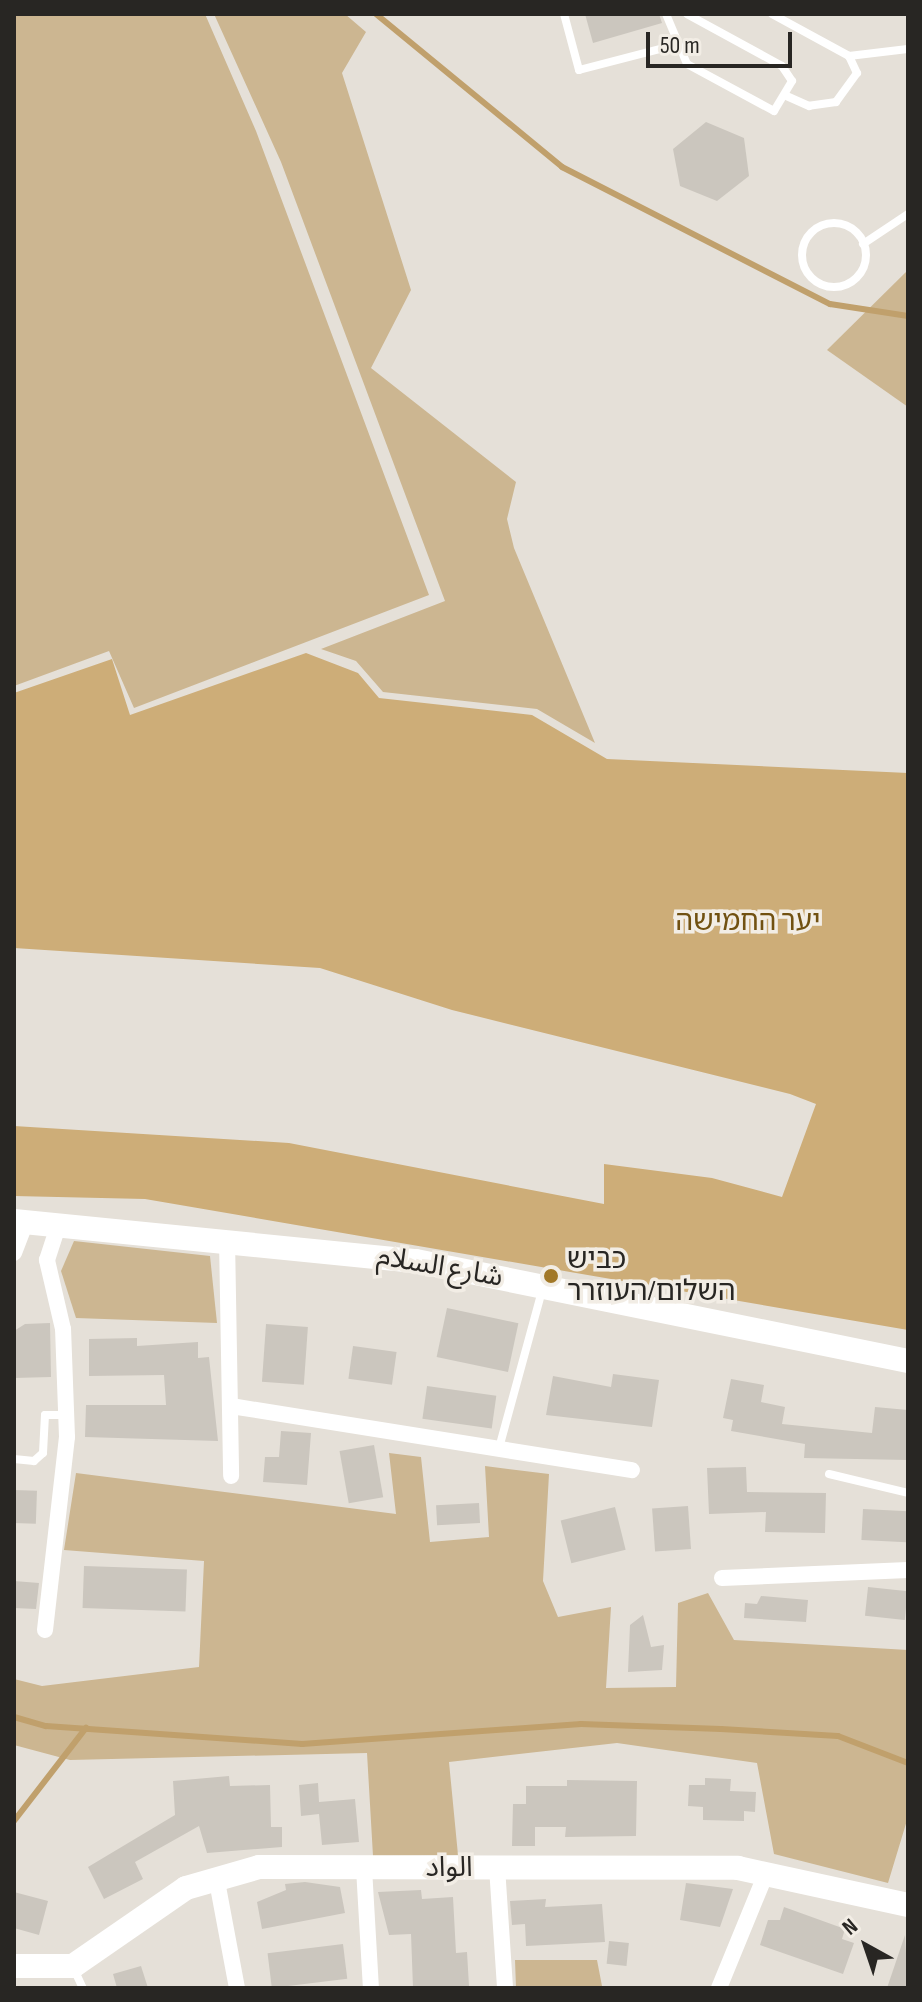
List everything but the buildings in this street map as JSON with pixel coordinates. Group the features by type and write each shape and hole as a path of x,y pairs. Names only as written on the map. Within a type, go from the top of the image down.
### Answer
{"street":[{"name":"شارع السلام","path":"20,1221 227,1239 416,1261 908,1361"},
{"path":"14,1253 20,1221"},
{"path":"45,1630 66,1415 63,1329 47,1260 59,1224"},
{"path":"227,1239 231,1476"},
{"path":"231,1406 498,1453 632,1470"},
{"path":"722,1578 908,1570"},
{"name":"الواد","path":"14,1966 78,1977 216,1876 259,1867 767,1871 868,1901 908,1905"},
{"path":"497,1867 505,1988"},
{"path":"364,1868 371,1988"},
{"path":"719,1988 767,1871"},
{"path":"216,1876 237,1988"}],"lane":[{"path":"564,14 579,70 675,45"},
{"path":"669,14 675,45 687,64 767,113 787,96 792,81 782,66 687,14"},
{"path":"772,14 849,56 908,49"},
{"path":"787,96 809,106 836,102 857,73 849,56"},
{"path":"863,244 908,214"},
{"path":"822,226 846,226 863,244 863,267 845,285 822,285 804,267 804,243 822,226"},
{"path":"498,1453 543,1287"},
{"path":"14,1459 34,1461 43,1453 45,1415 66,1415"},
{"path":"829,1474 908,1493"}],"shaded area":[{"path":"14,14 205,14 256,131 429,595 134,708 109,651 14,686"},
{"path":"214,14 345,14 366,32 342,73 411,290 371,368 516,482 507,519 514,548 595,743 537,709 383,692 356,661 321,649 445,601 281,162"},
{"path":"908,270 908,407 827,350"},
{"path":"74,1241 210,1256 217,1323 76,1318 61,1271"},
{"path":"389,1453 421,1457 430,1542 489,1537 485,1466 549,1474 543,1581 558,1617 611,1607 606,1688 676,1687 678,1603 708,1593 734,1640 908,1650 908,1817 888,1883 774,1854 757,1763 617,1743 449,1762 458,1855 373,1856 367,1753 70,1760 14,1745 14,1679 42,1686 199,1667 204,1561 64,1550 76,1473 396,1514"},
{"path":"515,1960 597,1960 602,1986 620,1988 516,1988"}],"green space":[{"name":"יער החמישה","path":"306,653 358,673 379,698 532,715 607,759 908,773 908,1330 145,1199 14,1196 14,1126 289,1143 604,1204 604,1164 712,1178 782,1197 816,1104 790,1094 452,1010 320,968 14,948 14,693 112,659 130,715"}],"waterway":[{"path":"376,14 562,167 830,304 908,316"},
{"path":"14,1717 46,1726 302,1744 581,1724 721,1729 838,1736 908,1763"},
{"path":"14,1821 86,1728"}],"place":[{"name":"כביש השלום/העוזרר","path":"551,1276"}]}
